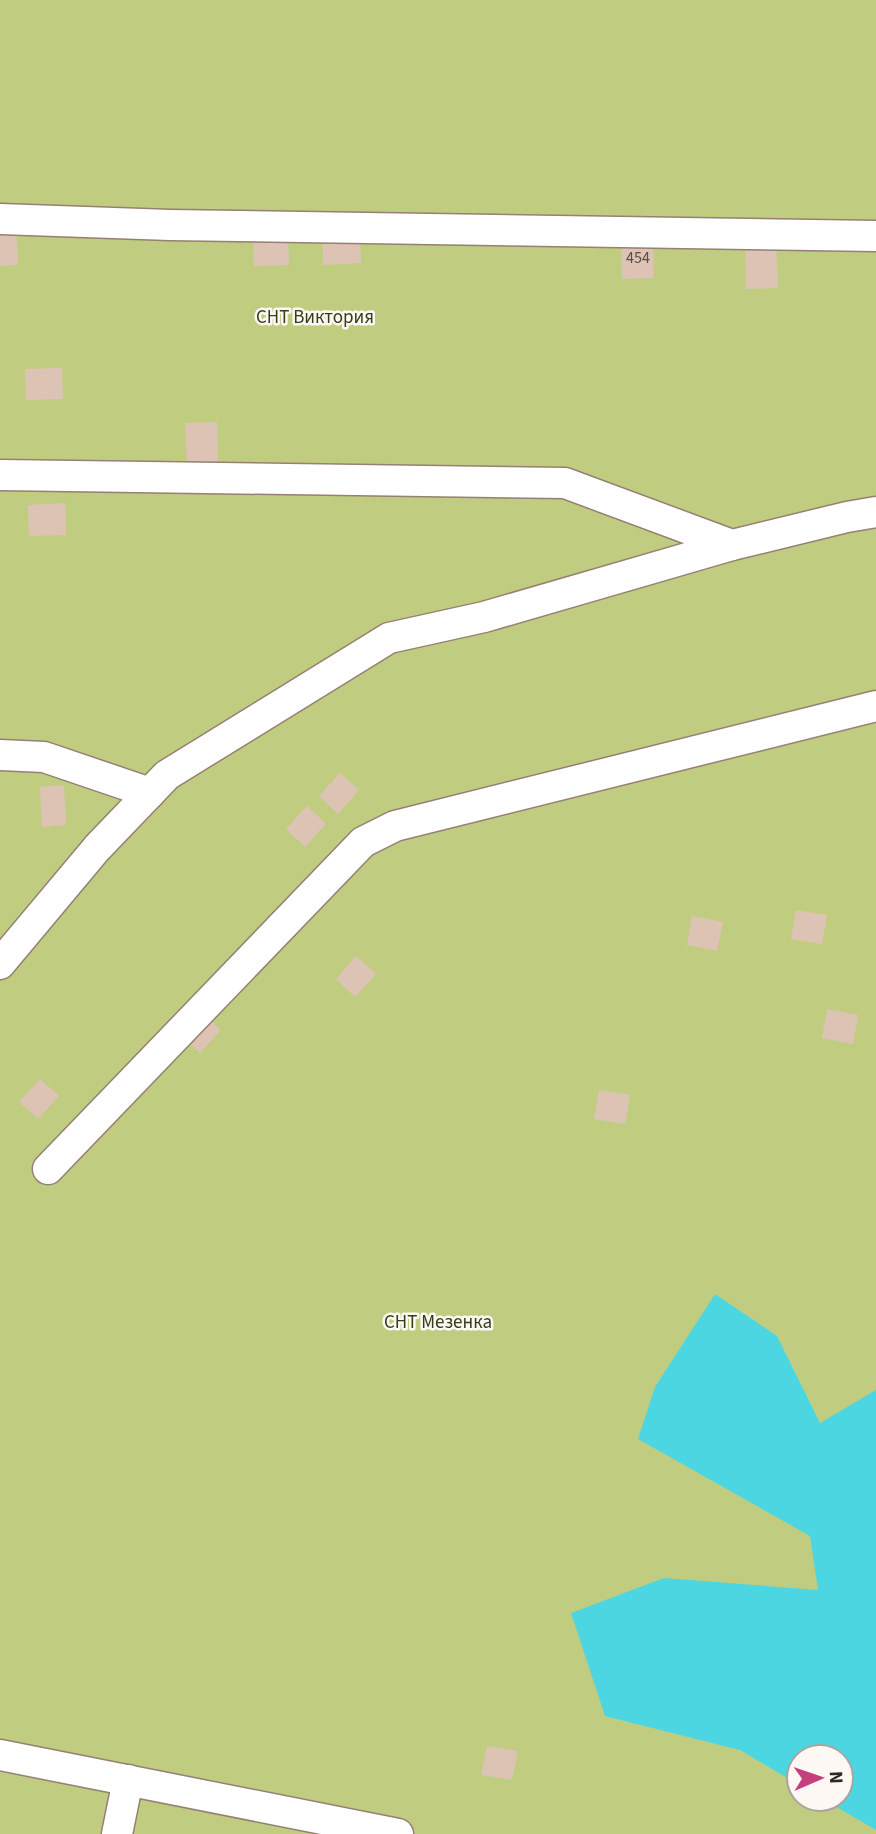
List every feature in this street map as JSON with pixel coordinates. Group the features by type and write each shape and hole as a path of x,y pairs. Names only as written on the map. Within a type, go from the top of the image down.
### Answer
{"street":[{"path":"0,219 170,225 876,236"},
{"path":"0,474 565,483 732,545"},
{"path":"0,964 97,848 167,775 389,638 484,617 732,545 876,512"},
{"path":"48,1168 363,842 395,827 876,706"},
{"path":"0,755 44,757 150,793"},
{"path":"0,1755 398,1834"},
{"path":"117,1834 128,1780"}],"green space":[{"name":"СНТ Мезенка","path":"0,0 876,0 876,1834 0,1834"}],"water":[{"path":"715,1294 777,1336 820,1423 876,1390 876,1830 847,1813 855,1813 855,1743 785,1743 785,1777 740,1750 605,1716 571,1613 664,1578 818,1590 810,1536 638,1439 655,1387"}],"building":[{"path":"16,225 18,265 0,266 0,226"},
{"path":"288,235 289,265 254,266 253,236"},
{"path":"653,235 654,278 622,279 621,236"},
{"path":"360,237 361,263 323,265 322,239"},
{"path":"776,244 778,288 746,289 745,245"},
{"path":"62,368 63,399 26,400 25,369"},
{"path":"217,422 218,466 187,467 185,423"},
{"path":"65,503 66,535 29,536 28,505"},
{"path":"340,773 359,790 338,814 319,796"},
{"path":"64,785 66,825 42,827 40,787"},
{"path":"307,806 326,824 305,847 286,829"},
{"path":"796,910 827,915 822,944 791,939"},
{"path":"692,916 723,922 717,951 687,945"},
{"path":"356,956 376,974 355,997 336,979"},
{"path":"827,1009 858,1015 853,1044 822,1038"},
{"path":"202,1013 221,1030 200,1053 181,1036"},
{"path":"40,1079 59,1096 38,1119 19,1102"},
{"path":"599,1090 630,1095 625,1124 594,1119"},
{"path":"487,1746 518,1751 512,1780 481,1775"}],"park label":[{"name":"СНТ Виктория","path":"315,316"}]}
